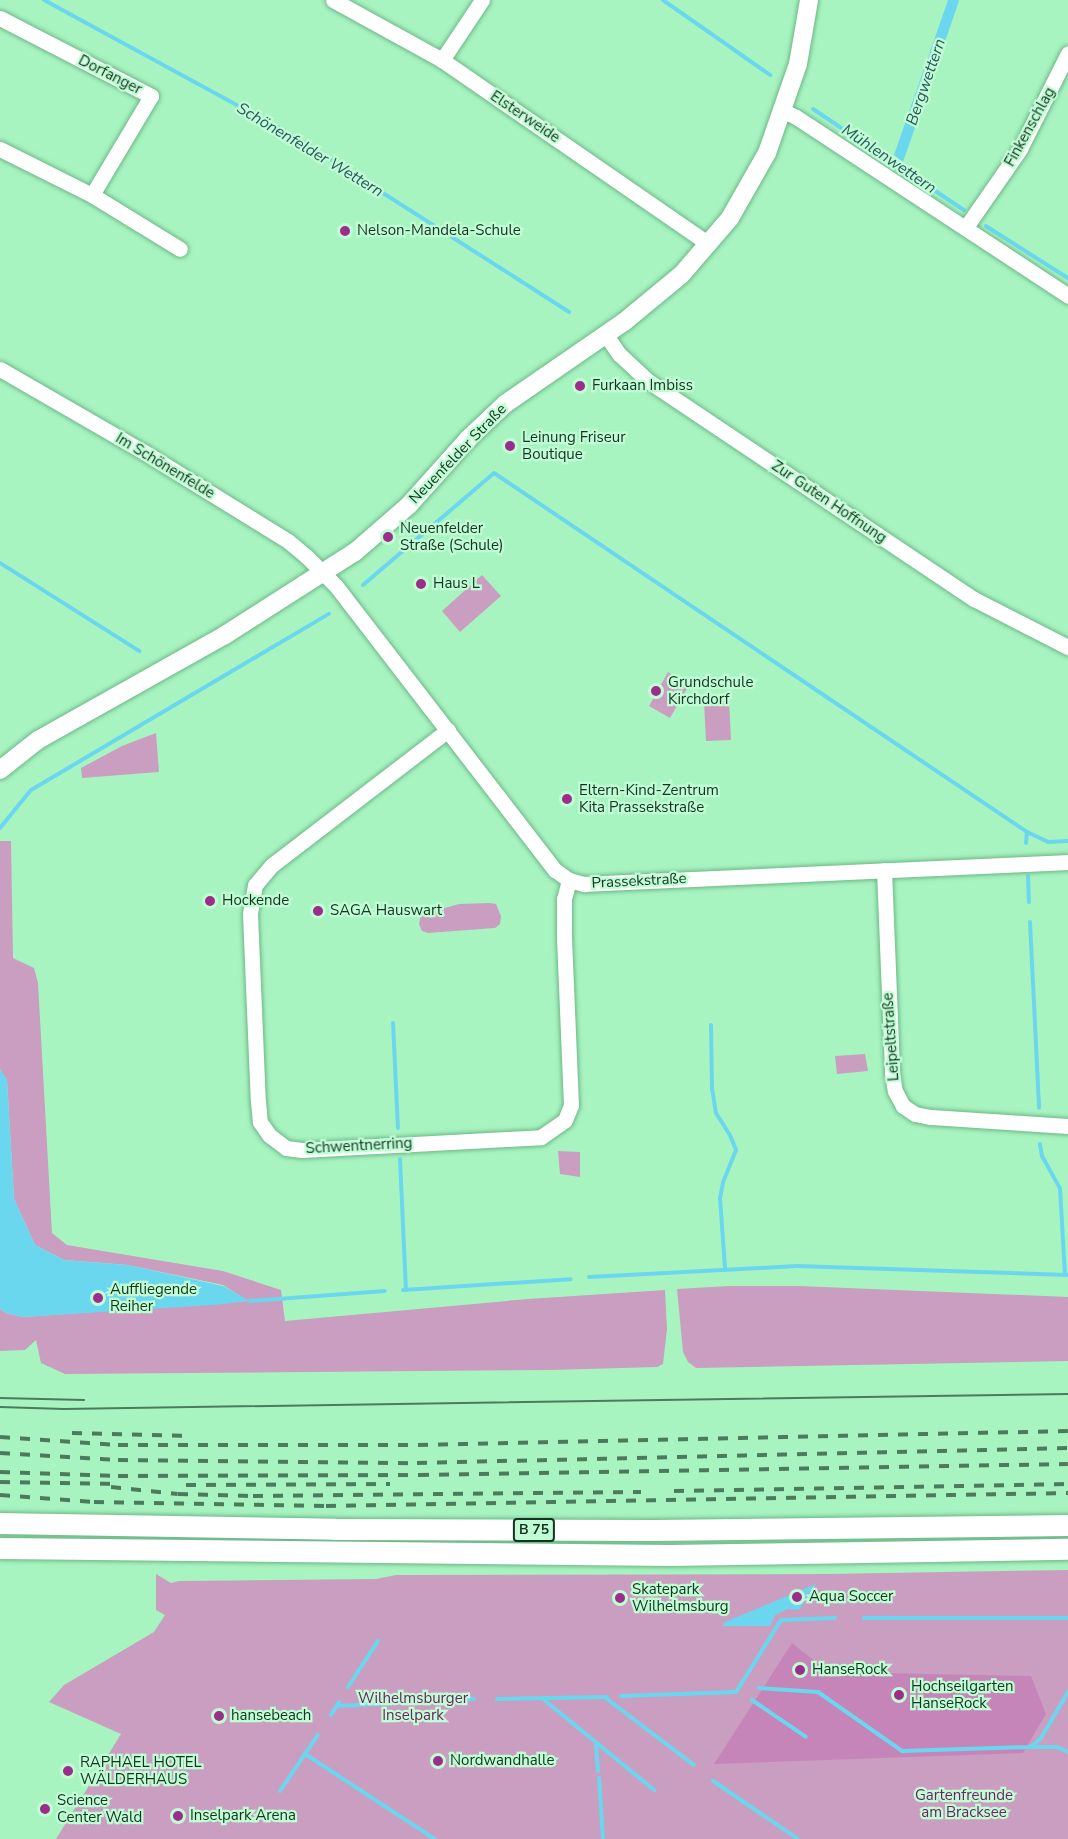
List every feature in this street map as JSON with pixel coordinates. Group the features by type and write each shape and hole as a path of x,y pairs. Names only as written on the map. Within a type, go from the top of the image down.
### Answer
{"highway":[{"name":"B 75","path":"0,1523 335,1530 665,1530 1068,1525"},
{"name":"B 75","path":"0,1548 670,1555 1068,1549"}],"main road":[{"name":"Neuenfelder Straße","path":"0,770 38,740 225,635 324,573 392,521 468,439 505,404 606,335 667,287 709,244 750,186 767,153 783,111 802,45 809,0"}],"street":[{"name":"Elsterweide","path":"333,0 442,60 709,244"},
{"path":"442,60 482,0"},
{"name":"Dorfanger","path":"0,18 151,96 92,195"},
{"name":"Finkenschlag","path":"966,227 1020,149 1068,53"},
{"path":"783,111 796,117 966,227 1068,296"},
{"path":"0,149 92,195 180,249"},
{"name":"Zur Guten Hoffnung","path":"606,335 628,364 658,387 974,599 1068,647"},
{"name":"Im Schönenfelde","path":"0,369 144,452 288,541 324,573"},
{"name":"Prassekstraße","path":"324,573 448,729 555,870 569,880 584,884 1068,862"},
{"name":"Schwentnerring","path":"448,729 271,866 255,885 251,898 259,1118 273,1139 286,1148 297,1149 541,1137 565,1120 571,1105 564,938 564,899 569,880"},
{"name":"Leipeltstraße","path":"884,870 892,1073 895,1091 903,1106 915,1114 931,1117 1068,1126"}],"green space":[{"path":"482,575 501,596 460,632 442,611"},
{"path":"668,672 689,685 670,718 649,706"},
{"path":"729,701 731,740 706,741 704,702"},
{"path":"156,733 159,772 82,778 81,768 122,746"},
{"path":"0,841 11,841 13,958 34,968 38,983 52,1233 67,1245 223,1271 281,1290 285,1321 528,1299 665,1290 667,1329 663,1364 657,1367 551,1370 65,1374 41,1363 36,1340 25,1350 0,1351 0,1309 6,1313 23,1317 248,1301 223,1285 128,1265 64,1260 35,1245 14,1199 7,1081 0,1069"},
{"path":"459,904 496,904 501,916 500,924 495,928 428,933 422,931 419,924 422,908 428,905 445,908"},
{"path":"865,1054 868,1071 837,1074 835,1056"},
{"path":"558,1151 580,1152 580,1177 560,1174"},
{"path":"799,1286 1068,1297 1068,1361 696,1368 688,1362 683,1352 677,1289"},
{"name":"Wilhelmsburger Inselpark","path":"1068,1570 1068,1839 56,1839 121,1734 49,1702 64,1685 154,1632 165,1615 156,1610 156,1574 171,1583 179,1581 376,1579 396,1575 825,1574"}],"shaded area":[{"name":"Hochseilgarten HanseRock","path":"792,1643 828,1672 1031,1676 1046,1714 1023,1753 714,1764"}],"water":[{"name":"Bergwettern","path":"948,0 959,0 903,162 894,155"},
{"path":"0,1069 7,1080 14,1199 35,1245 64,1260 128,1265 223,1286 250,1301 23,1317 6,1313 0,1309"},
{"name":"Aqua Soccer","path":"816,1584 799,1610 788,1609 775,1615 770,1626 722,1626 725,1622"}],"waterway":[{"name":"Schönenfelder Wettern","path":"44,0 297,138 569,312"},
{"name":"Mühlenwettern","path":"663,0 770,75"},
{"name":"Mühlenwettern","path":"813,109 964,210"},
{"name":"Mühlenwettern","path":"986,226 1068,278"},
{"path":"363,585 494,473 1027,832 1048,842 1068,841"},
{"path":"0,563 139,651"},
{"path":"0,828 31,790 329,614"},
{"path":"1026,843 1027,832"},
{"path":"1028,876 1029,902"},
{"path":"1030,922 1039,1108"},
{"path":"393,1023 398,1128"},
{"path":"711,1025 712,1088 716,1113 730,1135 736,1150 723,1183 720,1198 725,1268"},
{"path":"1040,1144 1042,1156 1060,1188 1065,1275"},
{"path":"400,1159 406,1290"},
{"path":"589,1277 797,1266 1068,1275"},
{"path":"403,1290 571,1279"},
{"path":"250,1301 385,1291"},
{"path":"621,1696 736,1692 781,1620 835,1618"},
{"path":"864,1618 1068,1618"},
{"path":"348,1687 378,1641"},
{"path":"759,1688 818,1692 902,1751 1057,1747 1068,1752"},
{"path":"1032,1746 1041,1738 1068,1692"},
{"path":"497,1699 607,1697"},
{"path":"337,1706 474,1699"},
{"path":"543,1699 654,1790"},
{"path":"607,1699 694,1765"},
{"path":"752,1700 806,1737"},
{"path":"331,1715 339,1702"},
{"path":"305,1754 318,1735"},
{"path":"596,1743 598,1771"},
{"path":"280,1791 305,1754 435,1839"},
{"path":"599,1778 603,1839"},
{"path":"713,1781 798,1839"}],"tram line":[{"path":"0,1407 64,1409 1068,1394"},
{"path":"0,1398 84,1400"}],"railway":[{"path":"0,1437 118,1445 418,1445 1068,1431"},
{"path":"72,1433 192,1436"},
{"path":"0,1453 118,1460 417,1463 1068,1448"},
{"path":"0,1472 118,1476 419,1475 1068,1464"},
{"path":"0,1482 120,1484"},
{"path":"186,1485 390,1484"},
{"path":"674,1491 1068,1484"},
{"path":"111,1487 178,1494 253,1496 641,1492"},
{"path":"0,1495 94,1502 326,1506 1068,1493"}],"place":[{"name":"Nelson-Mandela-Schule","path":"345,231"},
{"name":"Furkaan Imbiss","path":"580,386"},
{"name":"Leinung Friseur Boutique","path":"510,446"},
{"name":"Neuenfelder Straße (Schule)","path":"388,537"},
{"name":"Haus L","path":"421,584"},
{"name":"Grundschule Kirchdorf","path":"656,691"},
{"name":"Eltern-Kind-Zentrum Kita Prassekstraße","path":"567,799"},
{"name":"Hockende","path":"210,901"},
{"name":"SAGA Hauswart","path":"318,911"},
{"name":"Auffliegende Reiher","path":"98,1298"},
{"name":"Aqua Soccer","path":"797,1597"},
{"name":"Skatepark Wilhelmsburg","path":"620,1598"},
{"name":"HanseRock","path":"800,1670"},
{"name":"Hochseilgarten HanseRock","path":"899,1695"},
{"name":"hansebeach","path":"219,1716"},
{"name":"Nordwandhalle","path":"438,1761"},
{"name":"RAPHAEL HOTEL WÄLDERHAUS","path":"68,1771"},
{"name":"Science Center Wald","path":"45,1809"},
{"name":"Inselpark Arena","path":"178,1816"}],"park label":[{"name":"Gartenfreunde am Bracksee","path":"964,1804"}]}
